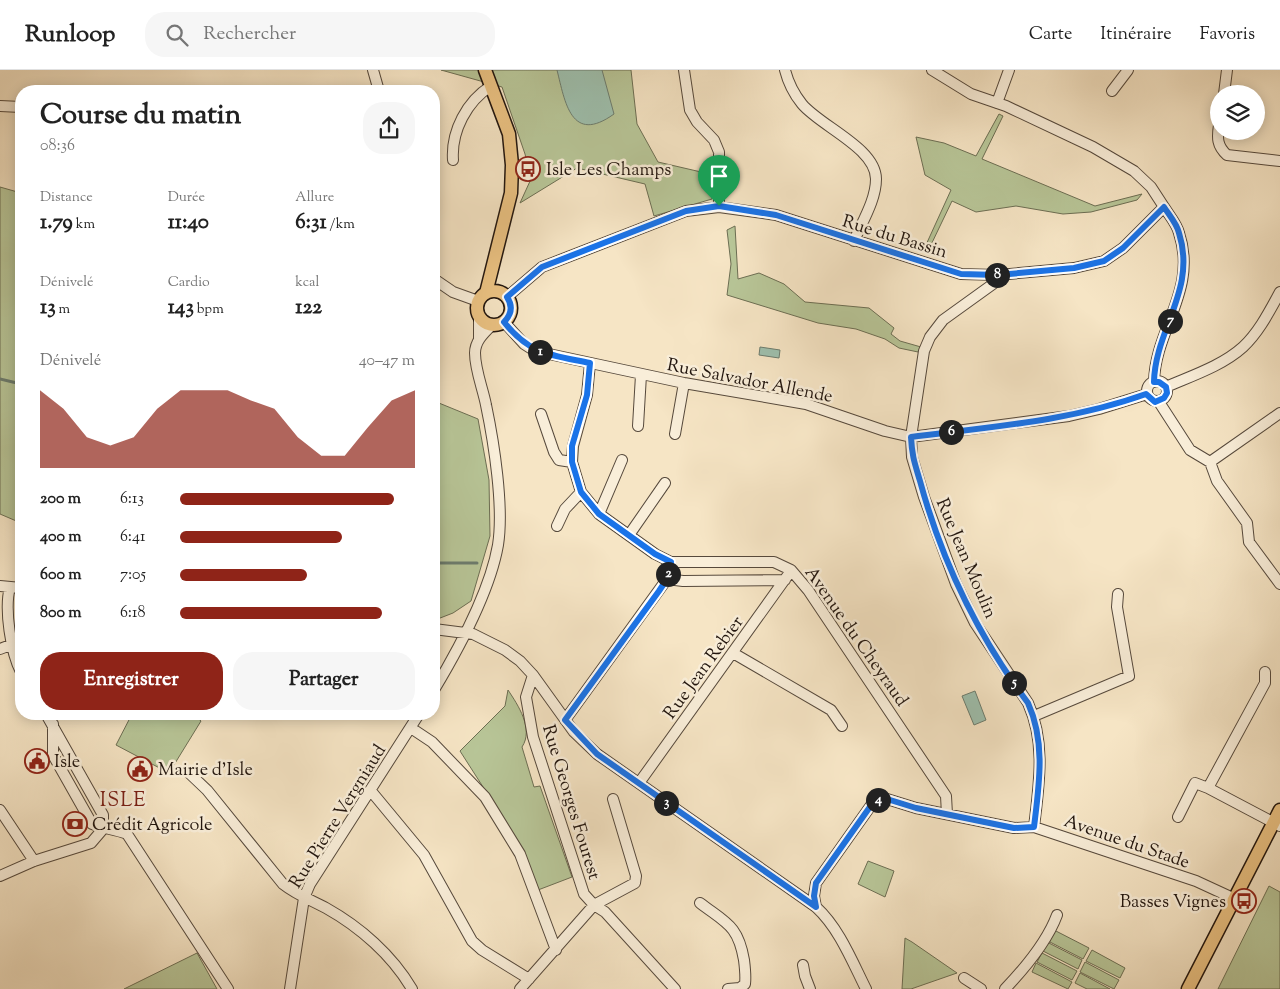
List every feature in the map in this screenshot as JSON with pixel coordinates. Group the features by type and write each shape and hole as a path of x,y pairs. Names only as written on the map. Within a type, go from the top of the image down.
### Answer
{"main road":[{"path":"484,70 509,134 512,165 510,193 492,261 492,295 476,309 484,322 498,324 508,318 511,307 492,295"},
{"path":"1188,989 1235,899 1277,825 1280,810"}],"street":[{"path":"374,70 378,85"},
{"path":"684,70 690,110 697,122 714,140 720,152 719,206"},
{"path":"785,70 789,83 803,105 864,154 872,164 876,178 873,196 854,241"},
{"path":"932,70 971,94 996,103 1093,146 1134,171 1151,187 1179,232 1184,262 1181,291 1156,358 1154,382"},
{"path":"996,103 1009,70"},
{"path":"1112,91 1128,70"},
{"path":"1226,85 1228,70"},
{"path":"453,160 452,146 465,113 477,95 491,86"},
{"path":"0,106 15,107"},
{"path":"1218,140 1221,149 1227,155 1280,161"},
{"name":"Rue du Bassin","path":"492,295 542,267 686,211 719,206 776,215 961,274 998,275 1074,268 1104,261 1123,248 1164,207"},
{"name":"Rue Jean Moulin","path":"998,275 993,284 942,320 930,337 924,351 911,437 912,457 924,497 956,584 975,623 1028,703 1034,716 1040,748 1034,827"},
{"path":"440,283 453,292 492,295"},
{"path":"1166,387 1206,369 1243,347 1260,327 1280,292"},
{"path":"440,678 490,577 498,544 499,493 487,406 475,353 479,338 479,316"},
{"path":"479,338 498,324"},
{"name":"Rue Salvador Allende","path":"498,324 535,351 641,375 806,404 885,431 911,437 1069,416 1099,410 1146,394"},
{"path":"565,720 667,579 671,562 655,554 599,514 581,492 572,462 572,446 587,395 590,363"},
{"path":"638,426 641,375"},
{"path":"1159,402 1167,393 1166,387 1159,382 1154,382 1149,384 1146,394 1151,400 1159,402 1190,450 1210,462 1217,481 1247,523 1249,542 1280,584"},
{"path":"675,434 684,383"},
{"path":"1210,462 1280,413"},
{"path":"541,414 554,452 559,460 572,462"},
{"path":"599,514 622,460"},
{"path":"628,535 665,483"},
{"path":"557,526 565,509 581,492"},
{"name":"Avenue du Cheyraud","path":"671,562 774,562 791,570 808,590 946,796 948,814"},
{"name":"Rue Jean Rebier","path":"639,783 733,654 791,570"},
{"name":"Avenue du Cheyraud","path":"667,579 683,581 785,580"},
{"path":"5,587 15,657"},
{"path":"1034,716 1129,676 1117,607 1118,594"},
{"path":"440,630 464,632 505,650 533,675 565,720 597,754 706,832 816,907 830,922 845,946 866,989"},
{"path":"0,650 13,644"},
{"path":"733,654 831,710 842,726"},
{"path":"1208,788 1265,683 1265,672"},
{"name":"Rue Georges Fourest","path":"533,675 526,697 533,737 584,894 594,906 605,912 674,989"},
{"path":"0,876 34,861 91,843 103,829 103,815 50,720"},
{"name":"Rue Pierre Vergniaud","path":"290,989 304,898 310,884 416,720"},
{"path":"52,724 53,755 92,824 103,829 115,829 127,834 228,989"},
{"path":"411,728 432,742 486,797 520,854 556,950"},
{"path":"187,771 207,790 283,884 304,898 326,908 362,932 385,952 412,989"},
{"path":"1178,817 1195,782 1277,825"},
{"path":"371,791 424,854 472,941 482,950 529,979"},
{"path":"520,989 594,906 635,883 636,876 613,799"},
{"name":"Avenue du Stade","path":"816,907 814,896 816,883 872,804 878,800 887,799 1014,828 1034,827 1196,881 1235,899"},
{"path":"0,810 34,861"},
{"path":"700,903 732,928 741,942 746,977 745,984 740,988 728,989"},
{"path":"1005,989 1018,976 1052,926 1057,915"},
{"path":"803,965 810,989"},
{"path":"964,978 981,989"}],"shaded area":[{"path":"441,70 631,70 637,124 658,162 714,175 712,199 654,216 645,184 577,168 520,203 531,179 525,154 502,87"},
{"path":"557,70 602,70 614,114 600,122 588,125 579,122 572,116 567,106"},
{"path":"999,114 1003,116 982,159 1095,206 1142,194 1137,200 1091,212 1063,214 1016,206 976,212 952,201 929,249 925,247 951,190 925,175 916,137 944,143 976,156"},
{"path":"0,187 15,191 15,520 0,514"},
{"path":"735,226 738,279 759,273 784,284 805,302 869,308 894,328 891,334 900,341 921,347 918,352 899,348 885,339 856,329 818,323 727,295 731,264 727,230"},
{"path":"760,347 780,350 779,358 759,355"},
{"path":"440,403 478,419 489,480 490,536 471,601 453,613 440,618"},
{"path":"508,690 523,717 526,733 522,747 534,787 540,786 572,877 538,890 517,840 460,751 505,706"},
{"path":"975,691 986,720 974,725 962,696"},
{"path":"129,720 201,721 169,773 116,745"},
{"path":"868,861 894,871 885,897 858,884"},
{"path":"1269,886 1280,892 1280,989 1218,989"},
{"path":"1054,930 1089,948 1083,959 1048,941"},
{"path":"905,938 957,973 911,989 902,989"},
{"path":"1047,942 1082,960 1078,969 1043,951"},
{"path":"1092,950 1125,968 1120,978 1086,961"},
{"path":"197,953 217,989 124,989"},
{"path":"1042,953 1077,971 1072,980 1037,962"},
{"path":"1085,962 1119,980 1114,989 1080,972"},
{"path":"1036,963 1072,982 1068,989 1032,972"},
{"path":"1080,973 1110,989 1087,989 1075,983"}],"waterway":[{"path":"0,379 15,383"},
{"path":"440,563 477,563"}],"place":[{"name":"Isle Les Champs","path":"528,169"},
{"name":"Isle","path":"37,761"},
{"name":"Mairie d'Isle","path":"140,769"},
{"name":"Crédit Agricole","path":"75,824"},
{"name":"Basses Vignes","path":"1244,901"}],"district":[{"name":"ISLE","path":"123,799"}],"route":[{"path":"719,206 776,215 961,274 998,275 1074,268 1104,261 1123,248 1164,207 1179,232 1184,262 1181,291 1154,367 1154,382 1163,384 1166,387 1167,393 1159,402 1151,400 1146,394 1099,410 1069,416 911,437 912,457 924,497 956,584 975,623 1028,703 1035,717 1039,733 1040,770 1034,827 1014,828 916,808 887,799 878,800 872,804 816,883 814,896 816,907 706,832 597,754 574,732 565,720 659,591 667,579 671,562 655,554 599,514 581,492 572,462 572,446 587,395 590,363 535,351 512,333 504,322 508,318 511,307 507,297 542,267 686,211 719,206"}]}
